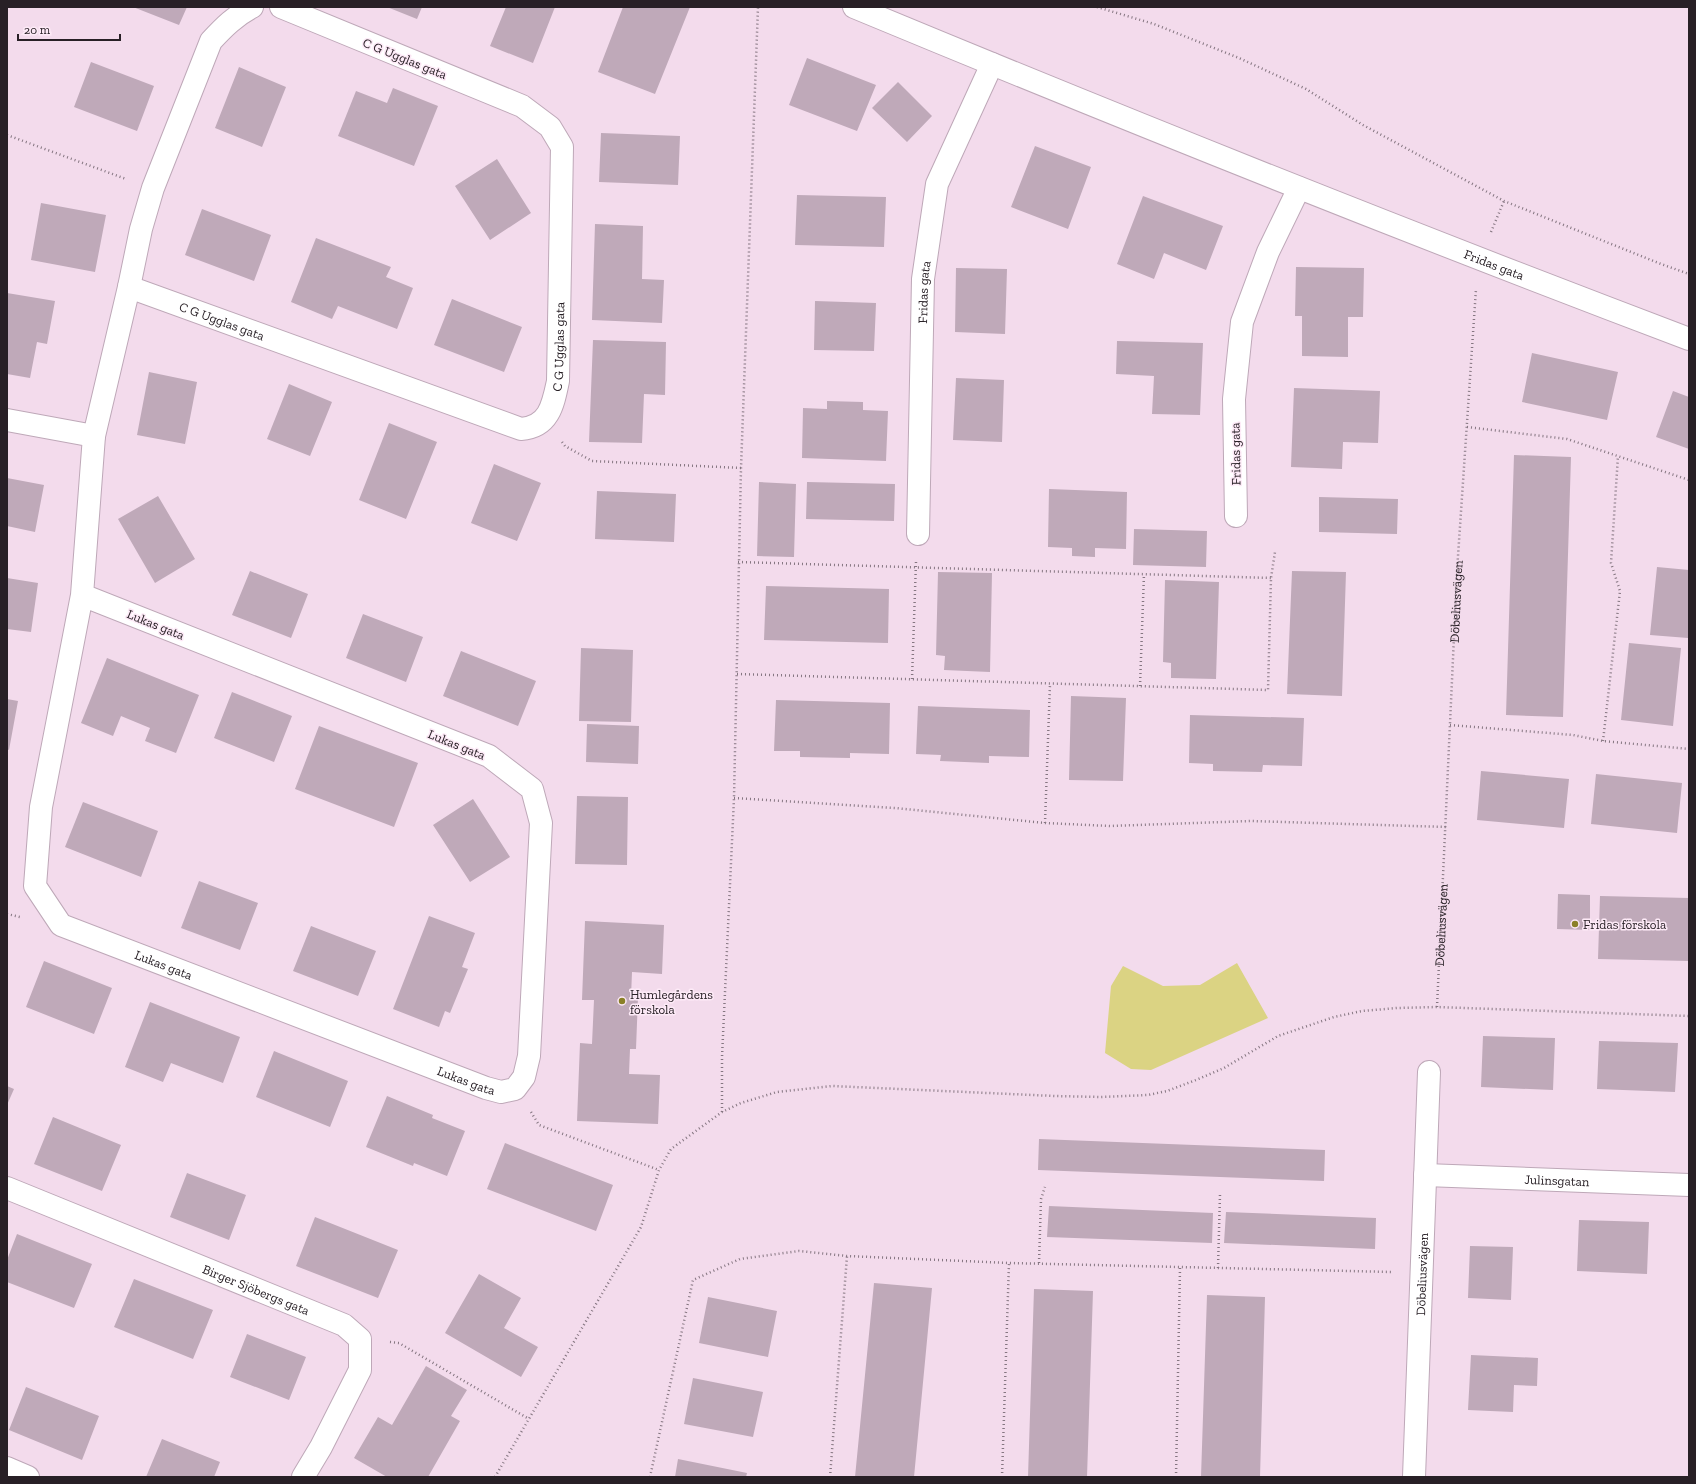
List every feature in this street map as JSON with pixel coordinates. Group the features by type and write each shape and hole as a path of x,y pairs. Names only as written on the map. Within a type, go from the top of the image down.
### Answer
{"street":[{"path":"7,420 94,436 141,229 153,188 211,41 223,27 238,14 252,7"},
{"name":"C G Ugglas gata","path":"129,287 521,428 532,428 544,421 554,403 558,381 562,147 550,127 522,106 281,7"},
{"name":"Fridas gata","path":"854,7 1480,260 1689,338"},
{"name":"Fridas gata","path":"918,534 923,279 937,184 992,64"},
{"name":"Fridas gata","path":"1236,516 1234,399 1242,322 1268,252 1299,188"},
{"name":"Lukas gata","path":"82,595 489,756 532,790 541,823 530,1056 524,1077 515,1088 501,1092 486,1088 61,925 35,886 41,807 82,595 94,436"},
{"name":"Döbeliusvägen","path":"1414,1477 1429,1072"},
{"name":"Julinsgatan","path":"1425,1175 1689,1185"},
{"name":"Birger Sjöbergs gata","path":"7,1188 344,1325 360,1339"},
{"path":"302,1477 321,1447 360,1370 360,1339"},
{"path":"7,1468 28,1477"}],"path":[{"path":"722,1112 722,1057 734,798 741,468 758,7"},
{"path":"1096,7 1154,24 1238,58 1306,89 1363,125 1504,201 1689,274"},
{"path":"7,135 153,188"},
{"name":"Döbeliusvägen","path":"1437,1007 1457,571 1476,291 1480,260 1504,201"},
{"path":"544,421 565,446 592,461 741,468"},
{"path":"1467,427 1567,439 1689,480"},
{"path":"1603,741 1620,591 1611,563 1618,456"},
{"path":"912,680 915,568 918,534"},
{"path":"737,674 1268,690 1271,578 1275,552"},
{"path":"738,562 1271,578"},
{"path":"1140,686 1144,574"},
{"path":"1045,823 1050,684"},
{"path":"1450,725 1573,735 1603,741 1689,749"},
{"path":"734,798 894,808 1045,823 1110,826 1251,821 1446,826"},
{"path":"495,1477 641,1227 659,1170 671,1149 722,1112 741,1103 777,1092 832,1086 1055,1096 1101,1097 1148,1095 1167,1091 1224,1068 1278,1036 1334,1017 1383,1009 1437,1007 1689,1016"},
{"path":"515,1088 539,1125 659,1170"},
{"path":"1039,1263 1041,1199 1045,1187"},
{"path":"1218,1268 1220,1194"},
{"path":"650,1477 693,1280 740,1259 799,1251 847,1256 1009,1262 1180,1268 1421,1273"},
{"path":"830,1477 847,1256"},
{"path":"1002,1477 1009,1262"},
{"path":"1176,1477 1180,1268"},
{"path":"360,1339 399,1343 529,1418"}],"shaded area":[{"path":"1237,963 1268,1018 1151,1070 1131,1069 1105,1053 1111,986 1123,966 1163,986 1200,985"}],"building":[{"path":"133,7 187,7 179,25"},
{"path":"387,7 422,7 417,19"},
{"path":"506,7 555,7 533,63 490,46"},
{"path":"623,7 690,7 655,94 598,72"},
{"path":"807,58 876,85 857,131 789,105"},
{"path":"91,62 154,86 137,131 74,107"},
{"path":"239,67 286,87 262,147 215,128"},
{"path":"898,82 932,116 907,142 872,108"},
{"path":"393,88 438,106 414,166 338,136 356,91 387,103"},
{"path":"601,133 680,136 678,185 599,182"},
{"path":"1035,146 1091,167 1068,229 1011,207"},
{"path":"497,159 531,213 490,240 455,186"},
{"path":"797,195 886,197 884,247 795,245"},
{"path":"1143,196 1223,226 1206,270 1164,253 1154,279 1117,264"},
{"path":"41,203 106,215 95,272 31,260"},
{"path":"202,209 271,235 254,281 185,255"},
{"path":"595,224 643,226 642,279 664,280 662,323 592,320"},
{"path":"316,238 391,267 386,277 413,288 397,329 338,306 332,319 291,302"},
{"path":"1296,267 1364,268 1363,317 1348,317 1348,357 1302,356 1302,316 1295,316"},
{"path":"956,268 1007,269 1005,334 955,332"},
{"path":"7,293 55,301 47,344 37,342 30,378 7,374"},
{"path":"452,299 522,327 504,372 434,345"},
{"path":"815,301 876,303 874,351 814,350"},
{"path":"593,340 666,342 665,395 644,394 642,443 589,442"},
{"path":"1117,341 1203,343 1200,415 1152,414 1154,376 1116,374"},
{"path":"1532,353 1618,372 1607,420 1522,402"},
{"path":"149,372 197,382 185,444 137,435"},
{"path":"956,378 1004,380 1002,442 953,440"},
{"path":"289,384 332,402 310,456 267,439"},
{"path":"1294,388 1380,391 1378,443 1343,442 1342,469 1291,467"},
{"path":"1673,391 1689,397 1689,449 1656,437"},
{"path":"827,401 863,402 863,410 888,411 886,461 802,458 803,408 827,409"},
{"path":"389,423 437,442 406,519 359,500"},
{"path":"1514,455 1571,457 1563,717 1506,715"},
{"path":"494,464 541,483 517,541 471,523"},
{"path":"7,478 44,485 35,532 7,526"},
{"path":"759,482 796,484 794,557 757,556"},
{"path":"807,482 895,484 894,521 806,519"},
{"path":"1049,489 1127,492 1126,549 1095,548 1095,557 1072,556 1072,548 1048,547"},
{"path":"597,491 676,494 674,542 595,539"},
{"path":"158,496 195,559 155,583 118,519"},
{"path":"1319,497 1398,499 1397,534 1319,532"},
{"path":"1134,529 1207,531 1206,567 1133,565"},
{"path":"1657,567 1689,570 1688,638 1650,635"},
{"path":"250,571 308,594 291,638 232,615"},
{"path":"1292,571 1346,572 1342,696 1287,694"},
{"path":"938,572 992,573 990,672 944,670 945,656 936,655"},
{"path":"7,578 38,583 31,632 7,629"},
{"path":"1165,580 1219,582 1216,679 1171,678 1171,663 1163,662"},
{"path":"766,586 889,589 888,643 764,640"},
{"path":"363,614 423,637 406,682 346,658"},
{"path":"1629,643 1681,648 1673,726 1621,720"},
{"path":"581,648 633,650 631,722 579,721"},
{"path":"461,651 536,681 518,726 443,696"},
{"path":"107,658 199,695 176,753 145,741 150,728 121,716 113,736 81,723"},
{"path":"232,692 292,716 274,762 214,738"},
{"path":"1071,696 1126,698 1123,781 1069,780"},
{"path":"7,699 18,701 9,750 7,749"},
{"path":"776,700 890,703 889,754 850,753 850,758 800,757 800,751 774,751"},
{"path":"918,706 1030,710 1029,757 989,756 989,763 940,761 941,755 916,754"},
{"path":"1190,715 1304,718 1302,766 1263,765 1262,772 1213,771 1213,764 1189,763"},
{"path":"587,724 639,726 638,764 586,762"},
{"path":"319,726 418,763 394,827 295,789"},
{"path":"1481,771 1569,779 1564,828 1477,820"},
{"path":"1596,774 1682,783 1677,833 1591,824"},
{"path":"577,796 628,797 627,865 575,864"},
{"path":"473,799 510,857 470,882 433,825"},
{"path":"83,802 158,831 141,877 65,847"},
{"path":"199,881 258,903 240,950 181,928"},
{"path":"1558,894 1590,895 1590,930 1557,929"},
{"path":"1600,896 1689,898 1689,961 1598,959"},
{"path":"429,916 475,933 462,967 468,969 450,1013 445,1011 439,1027 393,1009"},
{"path":"585,921 664,925 662,974 632,972 631,997 638,997 636,1049 630,1049 629,1074 660,1075 658,1124 577,1121 580,1043 592,1044 594,1000 582,1000"},
{"path":"311,926 376,951 358,996 293,971"},
{"path":"44,961 112,988 94,1034 26,1007"},
{"path":"150,1002 240,1037 223,1083 171,1063 163,1082 125,1067"},
{"path":"1483,1036 1555,1038 1553,1090 1481,1087"},
{"path":"1599,1041 1678,1043 1675,1092 1597,1089"},
{"path":"274,1051 348,1081 330,1127 256,1097"},
{"path":"7,1086 14,1089 7,1105"},
{"path":"387,1096 433,1115 432,1118 465,1131 447,1176 414,1163 413,1166 366,1147"},
{"path":"53,1117 121,1145 102,1191 34,1164"},
{"path":"1039,1139 1325,1150 1324,1181 1038,1170"},
{"path":"505,1143 613,1185 596,1231 487,1189"},
{"path":"187,1173 246,1195 229,1240 170,1217"},
{"path":"1049,1206 1213,1213 1212,1243 1047,1237"},
{"path":"1226,1212 1376,1218 1375,1249 1224,1243"},
{"path":"315,1217 398,1250 378,1298 296,1266"},
{"path":"1579,1220 1649,1222 1647,1274 1577,1271"},
{"path":"17,1234 92,1264 74,1308 7,1282 7,1260"},
{"path":"1470,1246 1513,1247 1511,1300 1468,1298"},
{"path":"479,1274 521,1298 504,1328 538,1347 521,1377 445,1333"},
{"path":"134,1279 213,1310 193,1359 114,1327"},
{"path":"874,1283 932,1288 914,1477 855,1477"},
{"path":"1034,1289 1093,1291 1087,1477 1028,1477"},
{"path":"1207,1295 1265,1297 1260,1477 1201,1477"},
{"path":"708,1297 777,1311 768,1357 699,1343"},
{"path":"247,1334 306,1357 289,1400 230,1377"},
{"path":"1471,1355 1538,1358 1537,1386 1514,1385 1513,1412 1468,1410"},
{"path":"426,1366 467,1390 451,1416 460,1421 428,1477 387,1477 354,1458 378,1417 392,1425"},
{"path":"693,1378 763,1392 753,1437 684,1424"},
{"path":"26,1387 99,1416 82,1460 9,1430"},
{"path":"162,1439 220,1462 214,1477 146,1477"},
{"path":"678,1459 747,1473 746,1477 675,1477"}],"place":[{"name":"Fridas förskola","path":"1575,924"},
{"name":"Humlegårdens förskola","path":"622,1001"}]}
